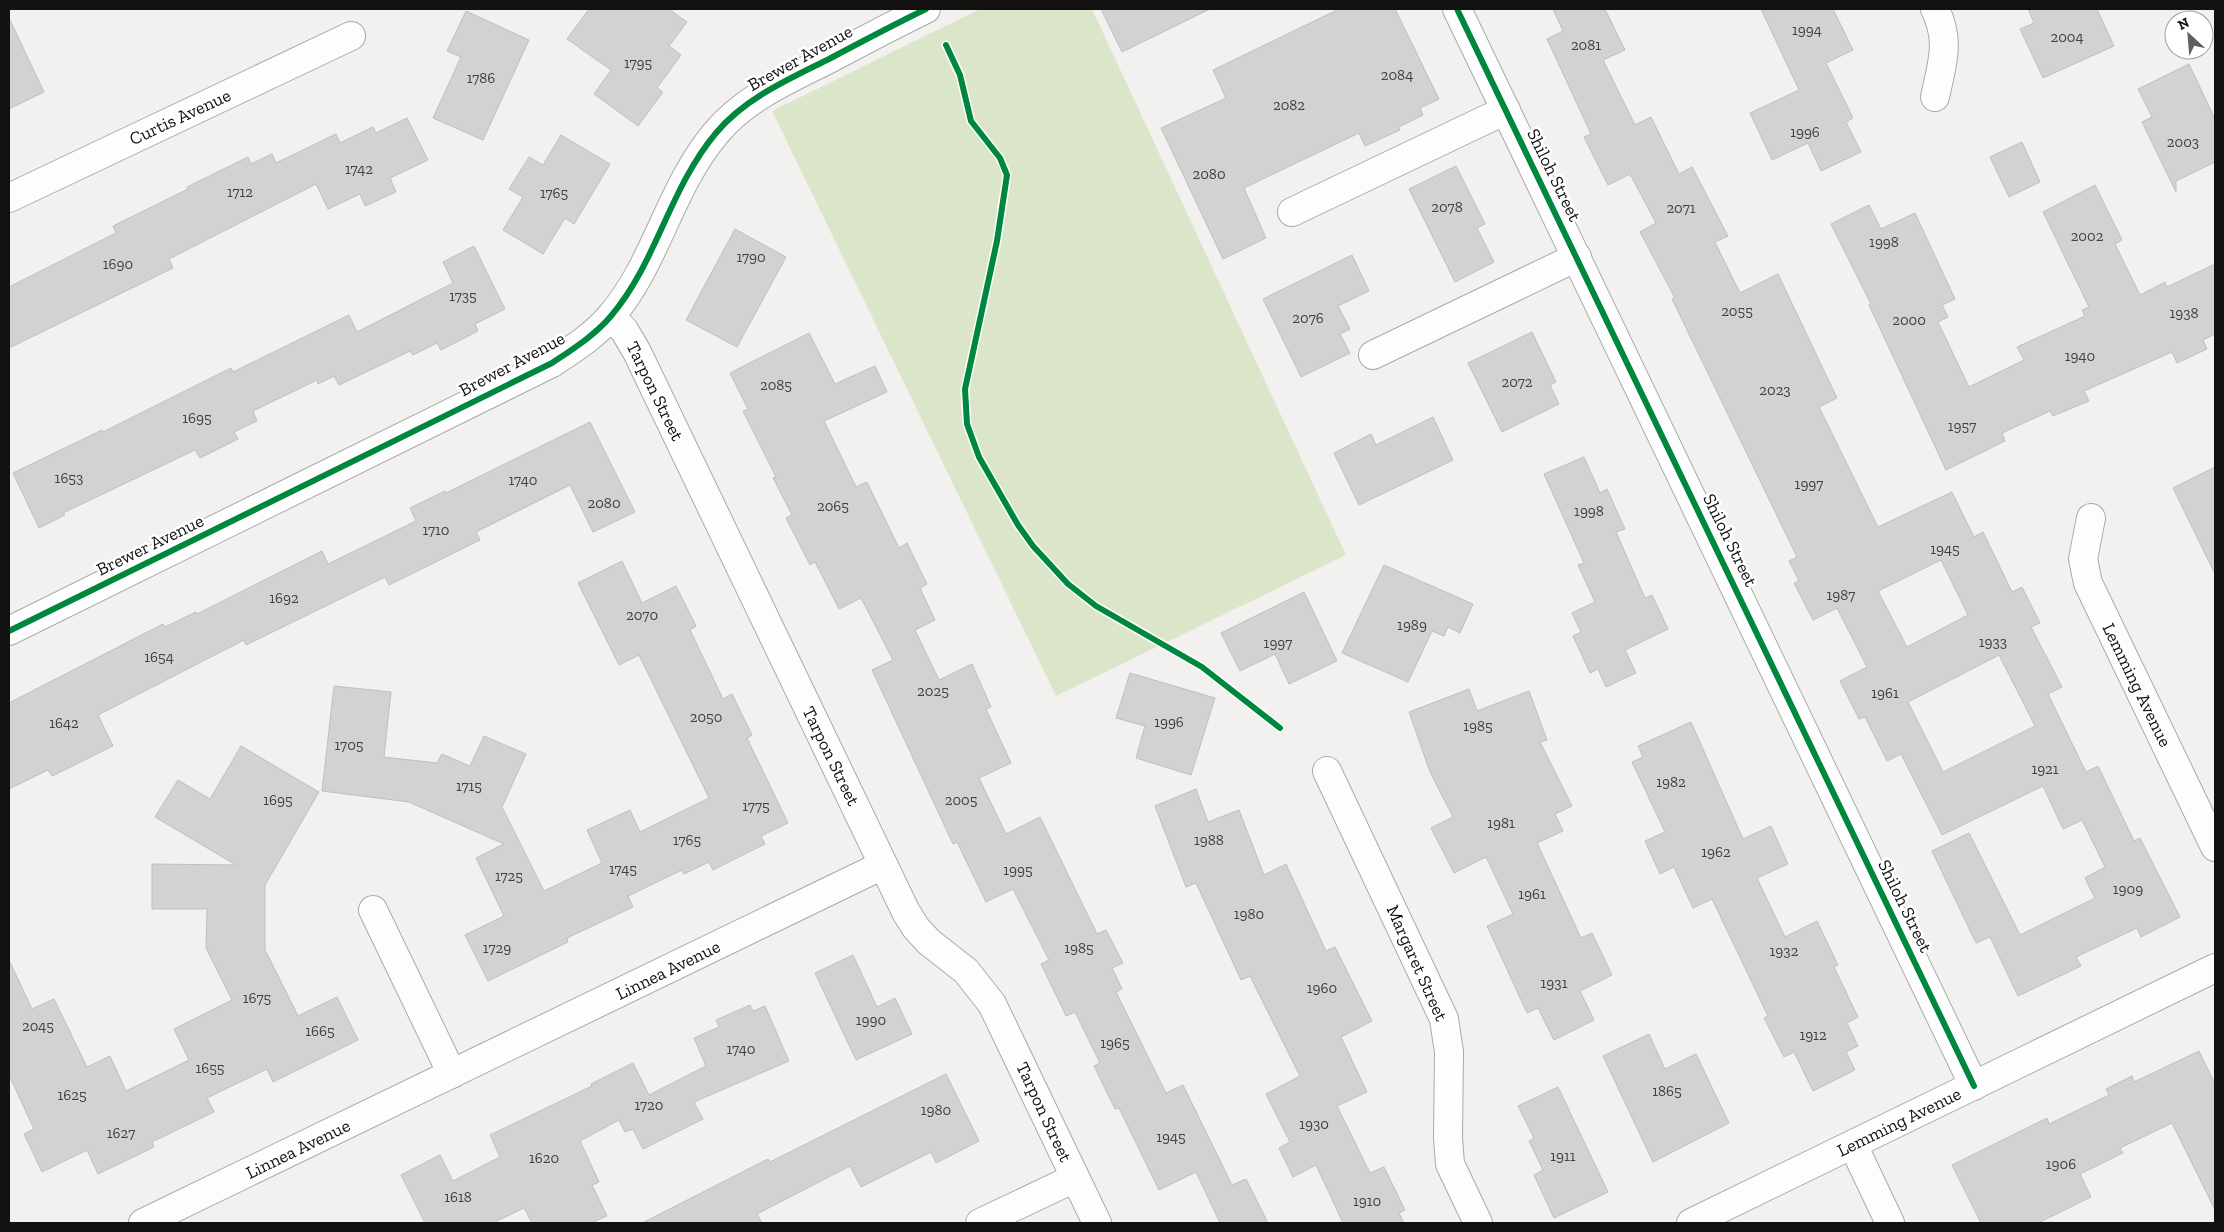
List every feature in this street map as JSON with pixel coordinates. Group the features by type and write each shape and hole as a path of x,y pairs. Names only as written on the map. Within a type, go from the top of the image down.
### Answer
{"street":[{"name":"Shiloh Street","path":"1457,9 1974,1086"},
{"path":"1934,9 1944,32 1945,43 1935,97"},
{"name":"Brewer Avenue","path":"9,631 552,363 579,345 610,317 642,270 684,179 718,131 736,113 769,89 921,10"},
{"name":"Curtis Avenue","path":"9,198 350,36"},
{"path":"1292,212 1506,110"},
{"path":"1374,355 1577,257"},
{"name":"Tarpon Street","path":"610,317 624,330 637,352 883,865 916,928 929,942 966,971 992,1004 1097,1223"},
{"name":"Lemming Avenue","path":"2091,518 2082,559 2088,583 2215,847"},
{"name":"Margaret Street","path":"1327,771 1444,1018 1449,1052 1449,1157 1456,1177 1478,1223"},
{"name":"Linnea Avenue","path":"143,1223 883,865"},
{"path":"373,910 452,1074"},
{"name":"Lemming Avenue","path":"1691,1223 2215,968"},
{"path":"1853,1145 1890,1223"},
{"name":"Tarpon Street","path":"980,1223 1075,1178"}],"green space":[{"path":"980,9 1092,9 1346,555 1056,696 772,111"}],"building":[{"path":"589,9 669,9 687,22 669,46 681,55 657,88 663,92 638,126 594,94 611,70 567,39"},
{"path":"1101,9 1210,9 1122,52"},
{"path":"1339,9 1395,9 1439,99 1420,108 1423,115 1399,127 1400,130 1365,146 1359,133 1244,188 1266,238 1223,259 1161,128 1226,98 1213,70"},
{"path":"1553,9 1605,9 1625,50 1603,60 1635,125 1651,117 1679,174 1692,167 1728,236 1715,242 1740,293 1778,274 1837,398 1819,407 1878,527 1952,492 1974,537 1983,532 2012,592 2022,587 2040,623 2031,627 2062,687 2048,694 2086,772 2098,766 2134,841 2140,838 2180,917 2141,937 2137,928 2076,957 2081,966 2018,996 1990,937 1976,943 1932,851 1969,833 2020,935 2095,898 2085,878 2105,867 2082,820 2063,829 2043,786 1942,835 1901,754 1887,761 1865,717 1859,719 1840,681 1867,667 1837,608 1813,620 1794,583 1799,581 1789,561 1797,557 1672,299 1675,298 1640,232 1656,223 1630,174 1608,185 1584,137 1591,134 1547,39 1563,31","holes":["1941,560 1968,615 1907,647 1878,591","1999,655 2035,726 1943,772 1908,702"]},
{"path":"1761,9 1833,9 1853,50 1826,63 1853,118 1846,122 1861,152 1821,171 1808,143 1772,160 1750,113 1799,90"},
{"path":"2028,9 2097,9 2114,46 2043,78 2020,29 2034,23"},
{"path":"466,11 529,40 483,140 433,118 461,57 447,51"},
{"path":"9,18 44,92 9,109"},
{"path":"2189,64 2215,119 2215,162 2176,181 2176,192 2142,122 2152,117 2138,89"},
{"path":"407,118 428,160 390,178 396,192 365,206 360,194 328,209 316,184 169,259 173,268 9,348 9,287 116,233 113,226 248,157 251,164 272,154 276,163 336,134 340,143 373,127 376,133"},
{"path":"561,135 610,164 574,224 565,218 543,254 503,230 523,197 509,189 529,157 543,165"},
{"path":"2022,142 2040,182 2009,197 1990,157"},
{"path":"1456,166 1485,224 1477,228 1494,262 1455,282 1409,189"},
{"path":"2095,185 2122,240 2115,244 2140,295 2165,282 2167,287 2215,264 2215,334 2203,340 2207,349 2177,363 2172,352 2084,391 2089,401 2053,416 2050,411 2002,433 2005,441 1946,470 1869,305 1871,304 1831,224 1869,205 1881,229 1915,213 1955,299 1942,305 1948,317 1938,322 1969,387 2024,360 2017,347 2085,316 2082,310 2089,307 2043,212"},
{"path":"735,229 786,257 737,347 686,320"},
{"path":"474,246 505,309 475,324 478,331 441,350 437,343 413,355 410,351 339,385 334,376 318,384 317,380 253,411 257,421 234,432 238,439 200,458 195,450 63,513 65,515 39,528 13,473 102,430 103,432 231,368 233,372 349,315 357,332 453,283 443,262"},
{"path":"1352,255 1369,291 1338,306 1350,329 1340,334 1350,353 1301,377 1263,299"},
{"path":"1532,332 1556,382 1550,385 1559,404 1502,432 1468,363"},
{"path":"809,333 835,384 875,366 887,392 824,421 856,487 867,482 899,548 907,543 927,584 920,588 935,620 915,630 939,680 972,664 991,707 986,709 1011,763 979,778 1006,834 1040,817 1097,934 1106,930 1123,963 1112,968 1122,989 1116,992 1166,1093 1183,1085 1232,1185 1246,1179 1268,1223 1220,1223 1196,1172 1159,1190 1119,1108 1115,1109 1094,1066 1100,1063 1075,1012 1066,1016 1041,964 1049,960 1013,889 986,902 957,842 953,844 872,670 893,660 861,598 839,609 815,562 810,565 786,518 792,515 773,478 776,477 743,411 748,409 730,373"},
{"path":"1433,417 1453,460 1359,505 1334,453 1371,434 1376,445"},
{"path":"590,422 635,512 593,532 570,485 476,532 480,540 389,585 385,577 246,645 244,640 98,715 113,746 52,776 48,770 9,789 9,703 163,624 165,627 196,612 197,614 322,551 328,564 416,521 410,508 445,491 446,493"},
{"path":"1584,457 1600,493 1607,489 1625,529 1616,532 1645,598 1652,595 1668,629 1625,650 1636,673 1606,687 1598,669 1590,673 1573,636 1581,632 1572,613 1595,602 1578,565 1584,563 1544,474"},
{"path":"2215,467 2215,574 2173,488"},
{"path":"622,561 642,603 676,586 696,626 690,630 723,699 732,694 752,735 747,738 788,823 761,836 765,844 713,870 709,862 684,874 682,870 628,896 633,907 567,938 568,942 488,981 465,935 504,916 476,858 504,844 409,802 322,791 334,686 391,692 384,757 437,763 442,754 470,766 484,736 526,754 502,807 544,891 602,863 587,830 630,810 640,832 709,798 639,655 619,665 578,583"},
{"path":"1384,565 1473,604 1460,633 1448,627 1444,636 1432,631 1408,682 1342,653"},
{"path":"1304,592 1337,661 1289,684 1275,654 1240,671 1221,633"},
{"path":"1130,673 1215,698 1191,775 1136,758 1145,726 1116,718"},
{"path":"1469,689 1477,711 1529,691 1547,740 1540,742 1572,806 1555,814 1563,831 1537,843 1581,938 1592,933 1612,975 1580,991 1594,1020 1554,1040 1538,1008 1527,1013 1487,926 1513,914 1486,857 1454,873 1431,828 1453,817 1430,772 1409,712"},
{"path":"1691,722 1743,839 1771,826 1788,864 1757,878 1785,937 1817,921 1838,965 1834,967 1858,1017 1847,1023 1858,1046 1846,1052 1855,1070 1813,1091 1794,1052 1784,1057 1764,1018 1768,1016 1712,899 1693,908 1674,867 1660,874 1645,841 1665,832 1632,762 1643,757 1638,746"},
{"path":"241,746 319,792 265,885 265,950 298,1016 337,997 358,1040 273,1082 267,1069 207,1098 214,1112 152,1142 154,1147 98,1174 87,1150 42,1172 24,1134 34,1129 9,1075 9,960 32,1009 54,999 87,1067 110,1056 126,1091 189,1060 174,1029 232,1000 206,948 207,909 152,909 152,864 236,865 155,817 178,780 210,799"},
{"path":"1196,789 1208,822 1239,810 1264,875 1286,864 1326,951 1335,947 1372,1021 1341,1037 1367,1092 1337,1106 1370,1173 1384,1167 1405,1210 1399,1213 1404,1223 1343,1223 1316,1165 1293,1177 1279,1148 1290,1142 1266,1094 1300,1076 1250,976 1241,980 1196,883 1186,887 1155,806"},
{"path":"853,955 877,1007 895,998 912,1034 856,1060 815,973"},
{"path":"750,1005 753,1011 765,1006 789,1061 694,1102 703,1119 643,1149 633,1129 625,1132 619,1120 580,1141 599,1182 592,1185 607,1216 591,1223 532,1223 524,1208 493,1223 425,1223 401,1175 440,1155 453,1181 500,1157 490,1135 592,1086 591,1084 633,1063 649,1095 706,1066 694,1038 719,1027 716,1020"},
{"path":"1649,1034 1665,1069 1696,1054 1729,1123 1653,1162 1603,1056"},
{"path":"2199,1051 2215,1084 2215,1210 2172,1123 2120,1148 2123,1153 2080,1174 2091,1197 2038,1223 1981,1223 1952,1165 2047,1118 2049,1124 2109,1095 2106,1089 2132,1076 2134,1082"},
{"path":"946,1074 979,1141 936,1163 931,1152 861,1187 850,1166 757,1214 762,1223 642,1223 768,1159 770,1162"},
{"path":"1558,1087 1608,1192 1554,1218 1534,1175 1543,1170 1529,1141 1534,1138 1518,1106"}],"cycle path":[{"path":"9,631 552,363 591,336 605,323 627,295 652,249 686,178 716,133 740,109 768,90 926,9"},
{"path":"1457,9 1974,1086"},
{"path":"946,45 960,75 971,121 1000,158 1007,175 997,241 965,389 967,424 979,457 1018,525 1033,546 1068,584 1096,606 1202,667 1280,728"}]}
